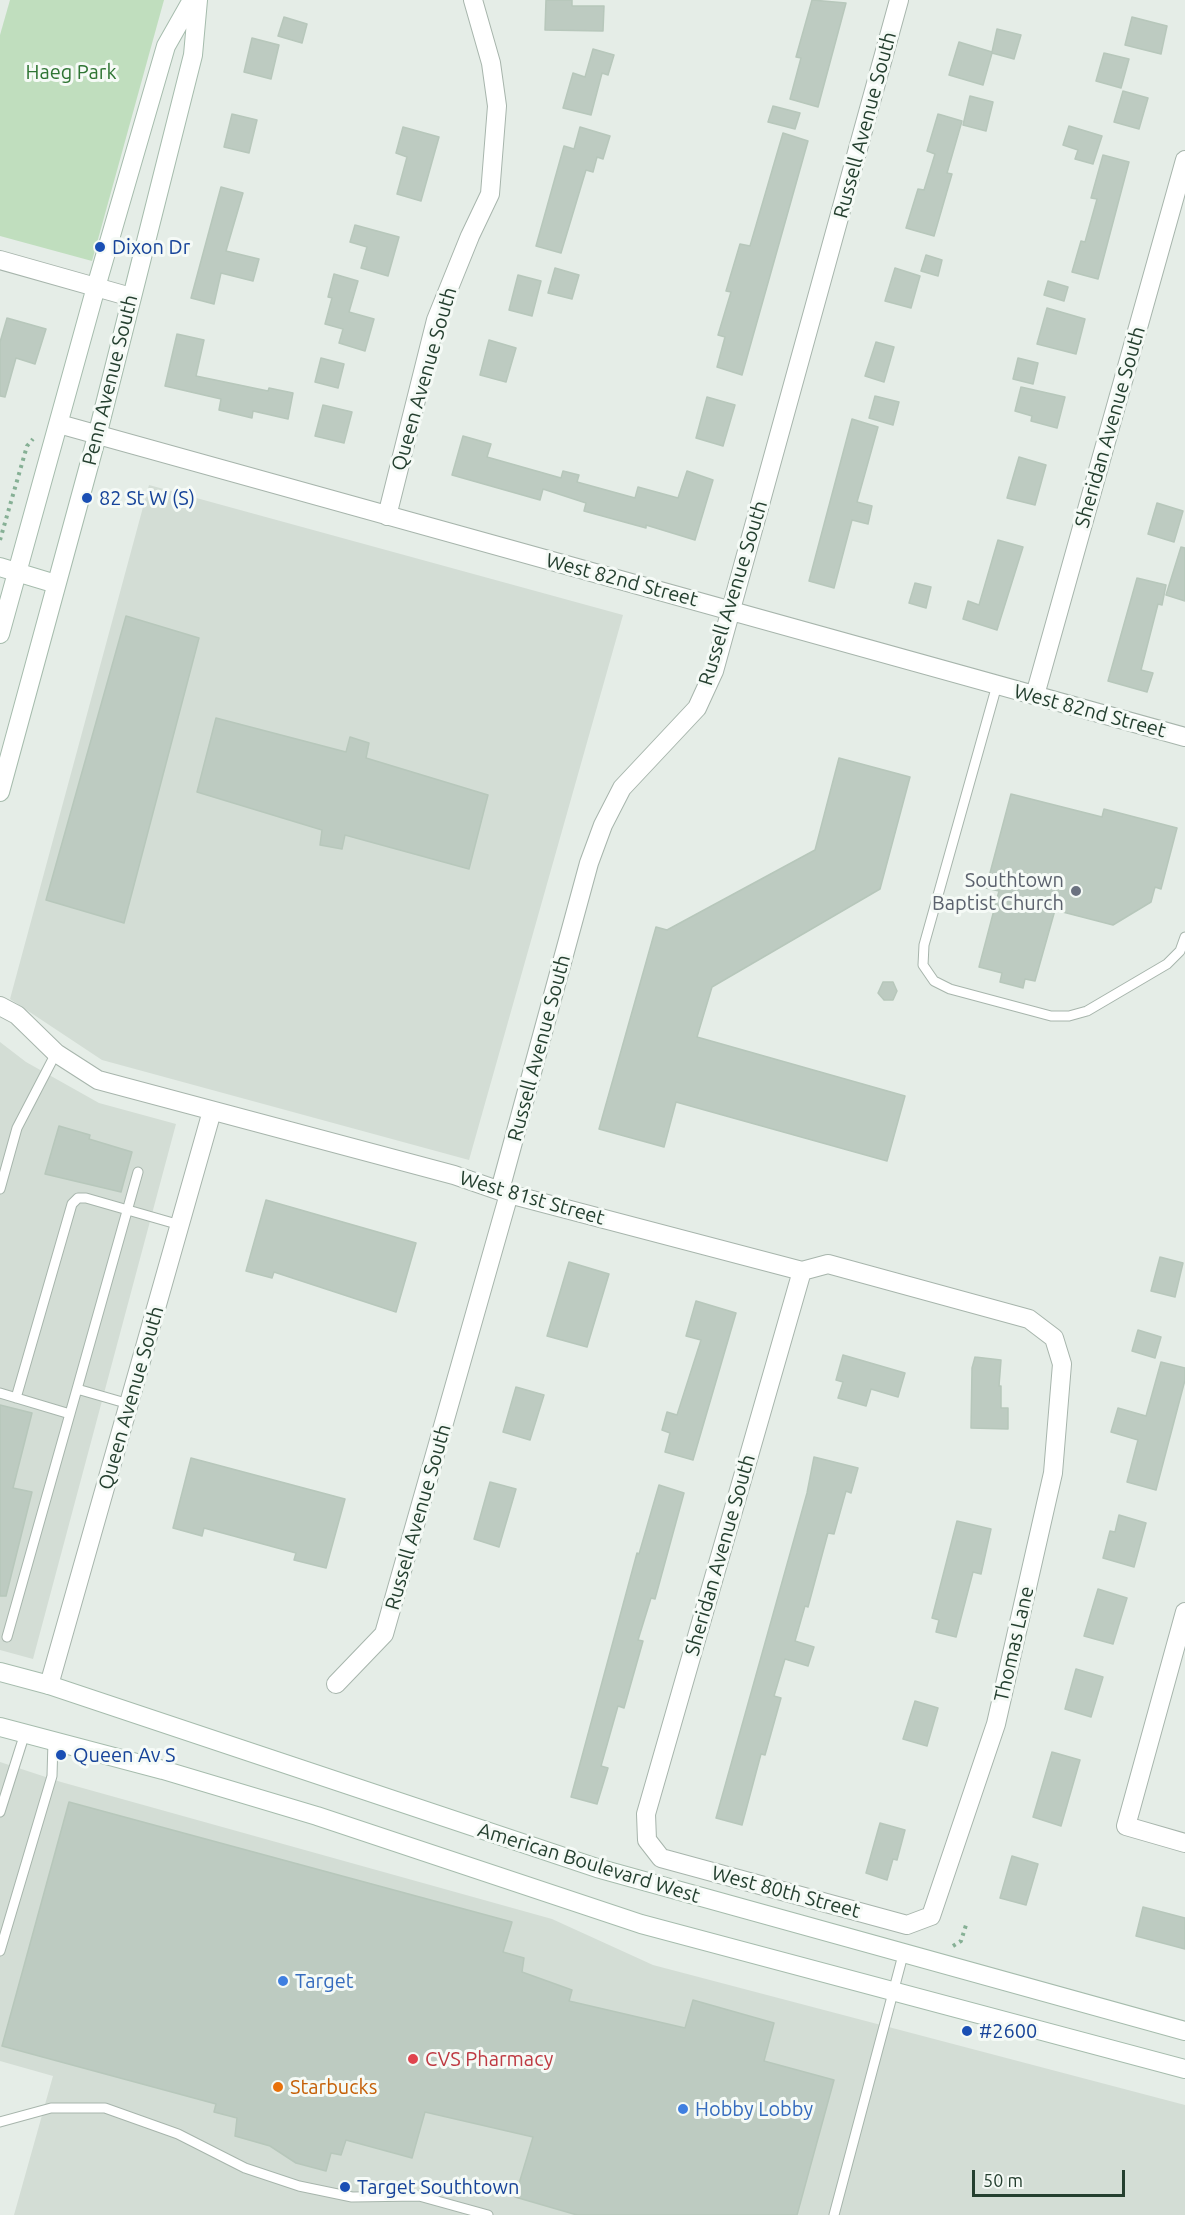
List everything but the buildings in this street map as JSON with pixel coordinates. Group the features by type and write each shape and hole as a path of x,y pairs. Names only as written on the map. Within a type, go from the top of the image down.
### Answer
{"street":[{"name":"Penn Avenue South","path":"0,634 96,287 166,46 192,0"},
{"name":"Penn Avenue South","path":"0,792 97,436 193,55 198,0"},
{"name":"Queen Avenue South","path":"387,516 436,320 470,236 490,194 497,106 491,63 473,0"},
{"name":"Russell Avenue South","path":"336,1683 384,1634 504,1192 590,863 603,825 622,788 696,708 714,671 899,0"},
{"name":"Sheridan Avenue South","path":"1035,695 1185,160"},
{"path":"0,260 131,297"},
{"name":"West 82nd Street","path":"59,424 1185,737"},
{"path":"0,567 56,584"},
{"name":"West 81st Street","path":"0,1006 17,1015 56,1053 98,1080 802,1271 828,1264 1029,1319 1054,1338 1062,1364"},
{"name":"Queen Avenue South","path":"49,1685 212,1111"},
{"name":"Sheridan Avenue South","path":"647,1840 646,1814 802,1271"},
{"name":"Thomas Lane","path":"931,1916 996,1724 1053,1473 1062,1364"},
{"path":"1185,1612 1126,1827 1185,1844"},
{"name":"American Boulevard West","path":"0,1672 49,1685 597,1868 903,1955 1185,2031"},
{"name":"American Boulevard West","path":"0,1727 164,1770 317,1816 641,1924 1185,2069"},
{"name":"West 80th Street","path":"647,1840 661,1858 907,1925 931,1916"}],"lane":[{"path":"997,685 924,945 923,964 934,981 950,989 1051,1016 1069,1016 1087,1011 1167,964 1180,951 1185,937"},
{"path":"0,1189 18,1128 56,1053"},
{"path":"7,1637 138,1172"},
{"path":"16,1398 72,1204 78,1198 86,1198 180,1225"},
{"path":"77,1389 129,1404"},
{"path":"0,1393 70,1414"},
{"path":"1,1807 25,1733"},
{"path":"0,1951 52,1776 53,1741"},
{"path":"834,2215 903,1955"},
{"path":"0,2122 51,2108 105,2108 178,2134 245,2168 299,2186 352,2197 419,2196 488,2215"}],"path":[{"path":"0,540 27,446 39,431"},
{"path":"945,1952 961,1941 966,1925"}],"shaded area":[{"path":"149,485 623,615 469,1160 102,1060 10,999"},
{"path":"0,1042 26,1062 99,1103 176,1124 33,1659 0,1650"},
{"path":"0,1762 61,1782 552,1919 653,1965 1185,2105 1185,2215 14,2215 53,2076 0,2061"}],"green space":[{"name":"Haeg Park","path":"10,0 164,0 92,261 0,236 0,35"}],"place":[{"name":"Dixon Dr","path":"100,247"},
{"name":"82 St W (S)","path":"87,498"},
{"name":"Southtown Baptist Church","path":"1076,891"},
{"name":"Queen Av S","path":"61,1755"},
{"name":"Target","path":"283,1981"},
{"name":"#2600","path":"967,2031"},
{"name":"CVS Pharmacy","path":"413,2059"},
{"name":"Starbucks","path":"278,2087"},
{"name":"Hobby Lobby","path":"683,2109"},
{"name":"Target Southtown","path":"345,2187"}]}
